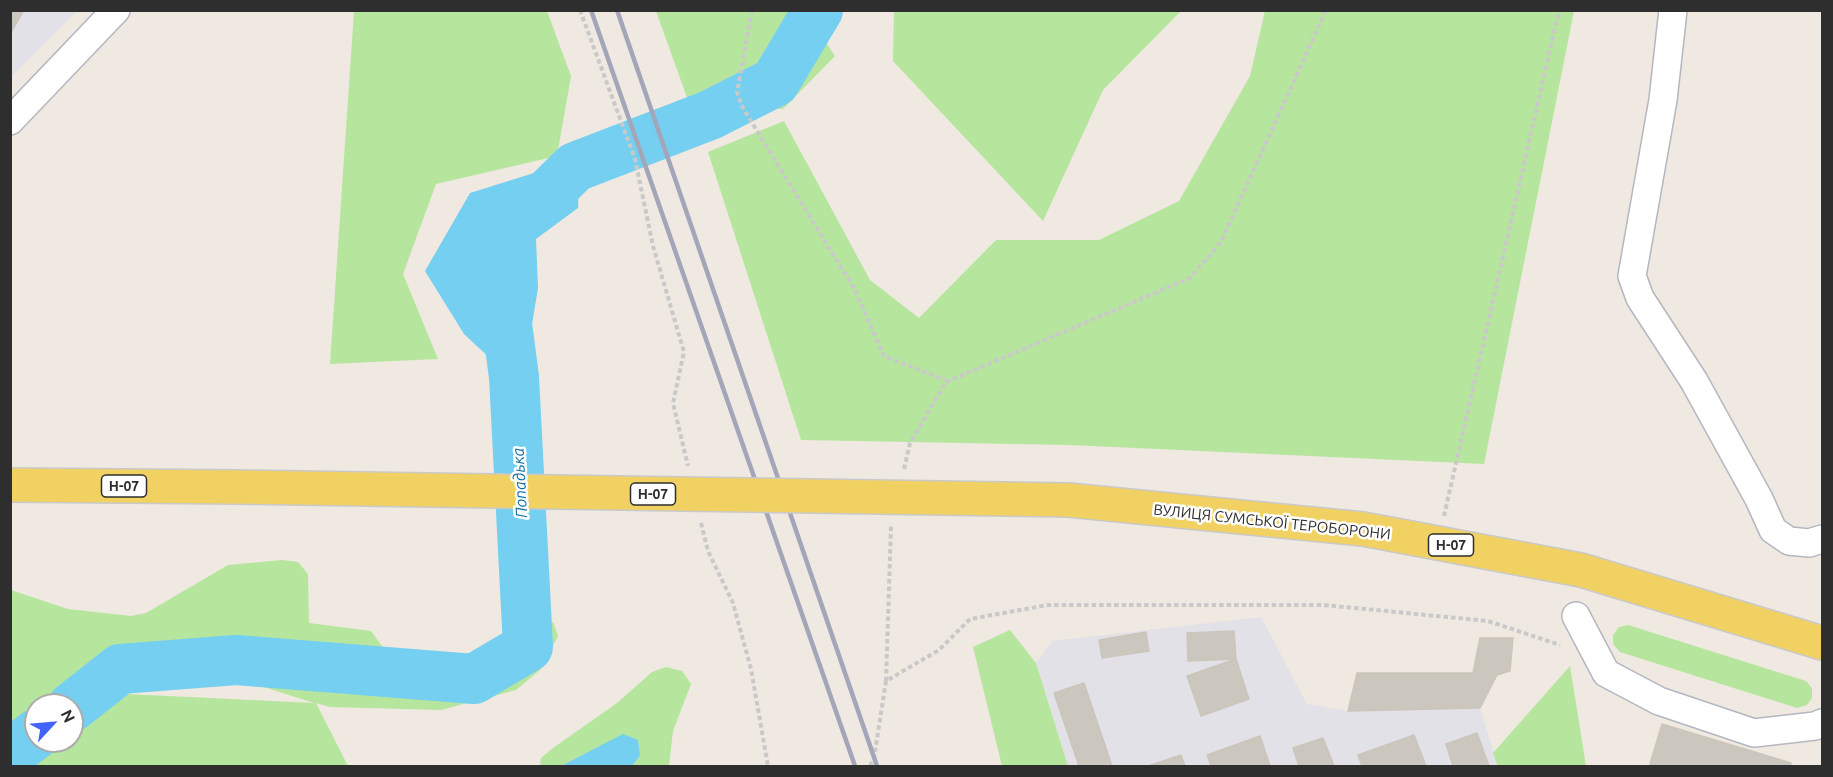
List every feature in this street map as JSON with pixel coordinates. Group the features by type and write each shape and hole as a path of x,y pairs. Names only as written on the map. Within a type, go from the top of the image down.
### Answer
{"main road":[{"name":"ВУЛИЦЯ СУМСЬКОЇ ТЕРОБОРОНИ","path":"10,485 1068,501 1363,529 1438,543 1581,570 1822,643"}],"street":[{"path":"10,121 116,10"},
{"path":"1673,10 1663,100 1632,276 1641,298 1700,390 1759,499 1773,530 1789,541 1809,543 1822,539"},
{"path":"1576,616 1606,672 1659,701 1754,733 1815,726 1822,723"}],"path":[{"path":"580,10 635,159"},
{"path":"752,10 737,93 742,108 855,290 884,356 945,380"},
{"path":"902,477 910,443 946,382 1190,279 1221,242 1326,10"},
{"path":"1438,543 1559,10"},
{"path":"870,766 874,758 886,681 891,524"},
{"path":"886,681 939,650 970,619 1048,605 1324,605 1488,621 1560,645"}],"shaded area":[{"path":"11,11 77,11 11,77"},
{"path":"1261,617 1307,704 1348,711 1480,708 1498,766 1068,766 1036,663 1052,641"}],"green space":[{"path":"894,10 1181,11 1103,90 1043,221 893,61"},
{"path":"354,11 547,11 571,76 557,156 436,184 403,274 438,359 330,364"},
{"path":"656,11 805,11 835,56 783,109 690,106"},
{"path":"1265,11 1574,11 1484,464 1070,445 801,440 708,152 784,121 870,280 919,318 996,240 1099,240 1179,201 1250,76"},
{"path":"282,560 298,562 308,574 309,623 371,631 390,657 405,661 481,652 553,622 558,636 540,670 516,690 441,710 330,707 316,703 348,766 30,766 48,753 84,753 84,693 24,693 24,753 26,753 11,762 11,590 68,609 131,616 146,613 228,565","holes":["130,666 242,680 314,703 126,694 115,702 109,688 116,673"]},
{"path":"1628,625 1806,681 1812,688 1812,698 1807,705 1797,708 1620,652 1613,644 1613,635 1619,627"},
{"path":"1010,630 1036,663 1068,766 1002,766 973,647"},
{"path":"1570,666 1586,766 1498,766 1493,753"},
{"path":"666,667 682,671 691,684 673,731 669,766 632,766 640,756 623,735 561,766 540,766 541,758 553,748 617,703 652,672"}],"water":[{"path":"575,167 579,183 578,208 536,239 538,288 525,367 518,377 509,376 464,334 425,271 470,193 550,168"},
{"path":"623,734 638,740 640,756 632,766 561,766"}],"building":[{"path":"10,10 24,10 12,31 10,30"},
{"path":"1234,631 1236,659 1188,661 1187,633"},
{"path":"1146,632 1149,651 1102,658 1099,640"},
{"path":"1480,638 1513,638 1510,671 1497,675 1480,708 1348,711 1357,673 1473,673"},
{"path":"1236,659 1249,699 1201,716 1187,676"},
{"path":"1084,683 1112,766 1079,766 1054,693"},
{"path":"1662,724 1791,763 1790,766 1659,766 1650,764"},
{"path":"1477,733 1489,766 1453,766 1446,744"},
{"path":"1414,735 1426,766 1362,766 1358,755"},
{"path":"1260,736 1270,766 1211,766 1207,755"},
{"path":"1323,738 1334,766 1299,766 1293,748"},
{"path":"1181,755 1185,766 1148,766"}],"waterway":[{"name":"Попадька","path":"526,215 575,167 710,115 775,82 818,10"},
{"name":"Попадька","path":"84,698 120,669 236,660 474,679 528,647 514,377 505,309"},
{"name":"Попадька","path":"10,754 24,743"}],"railway":[{"path":"591,10 855,766"},
{"path":"617,10 877,766"}]}
